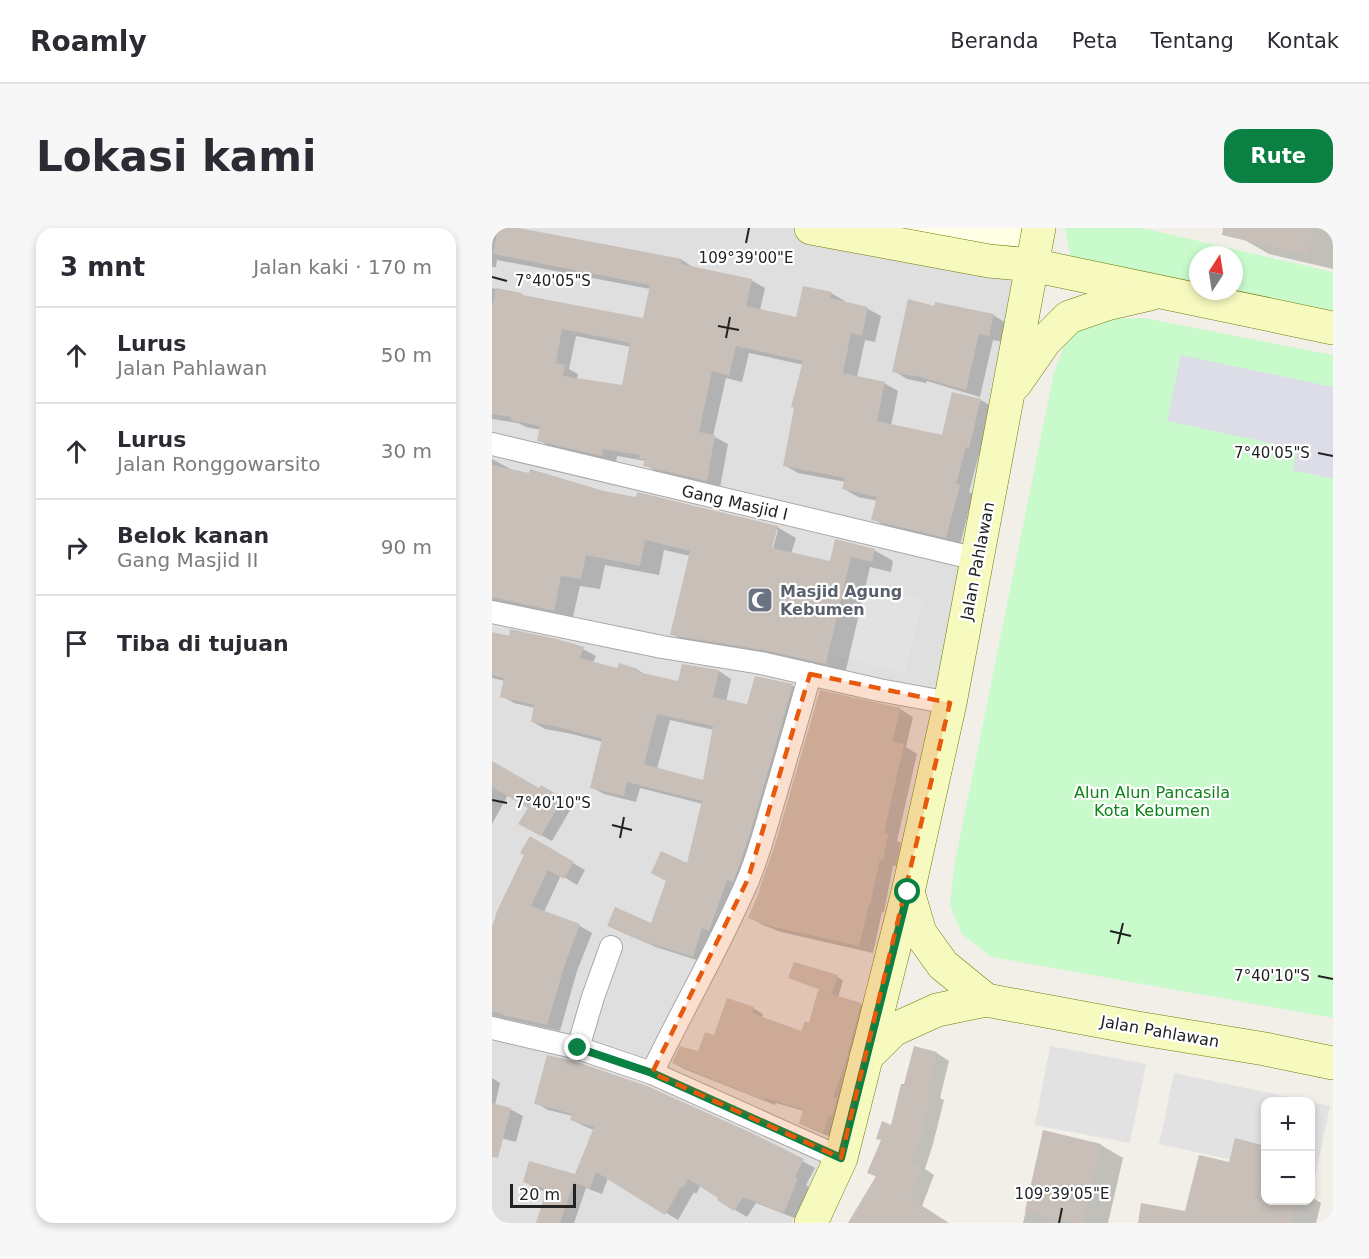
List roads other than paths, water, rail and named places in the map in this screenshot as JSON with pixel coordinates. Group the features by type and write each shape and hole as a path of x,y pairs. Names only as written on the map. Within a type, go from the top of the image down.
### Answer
{"main road":[{"path":"811,228 989,261 1032,265 1333,328"},
{"name":"Jalan Pahlawan","path":"866,1057 908,892 950,703 1039,228"},
{"path":"1050,228 1074,274"},
{"path":"989,261 1023,312"},
{"path":"1008,392 1045,341 1069,317 1107,304 1161,292"},
{"name":"Jalan Pahlawan","path":"908,892 920,933 942,965 987,1000"},
{"name":"Jalan Pahlawan","path":"866,1057 893,1030 937,1010 987,1000 1333,1063"},
{"path":"811,1223 841,1158 866,1057"}],"street":[{"name":"Gang Masjid I","path":"492,444 977,559"},
{"path":"492,612 662,647 761,663 879,690 950,703"},
{"path":"652,1073 748,879 764,834 810,674"},
{"path":"578,1048 611,947"},
{"path":"492,1028 578,1048 652,1073 841,1158"}],"place":[{"name":"Masjid Agung Kebumen","path":"760,600"}],"park label":[{"name":"Alun Alun Pancasila Kota Kebumen","path":"1152,801"}]}
